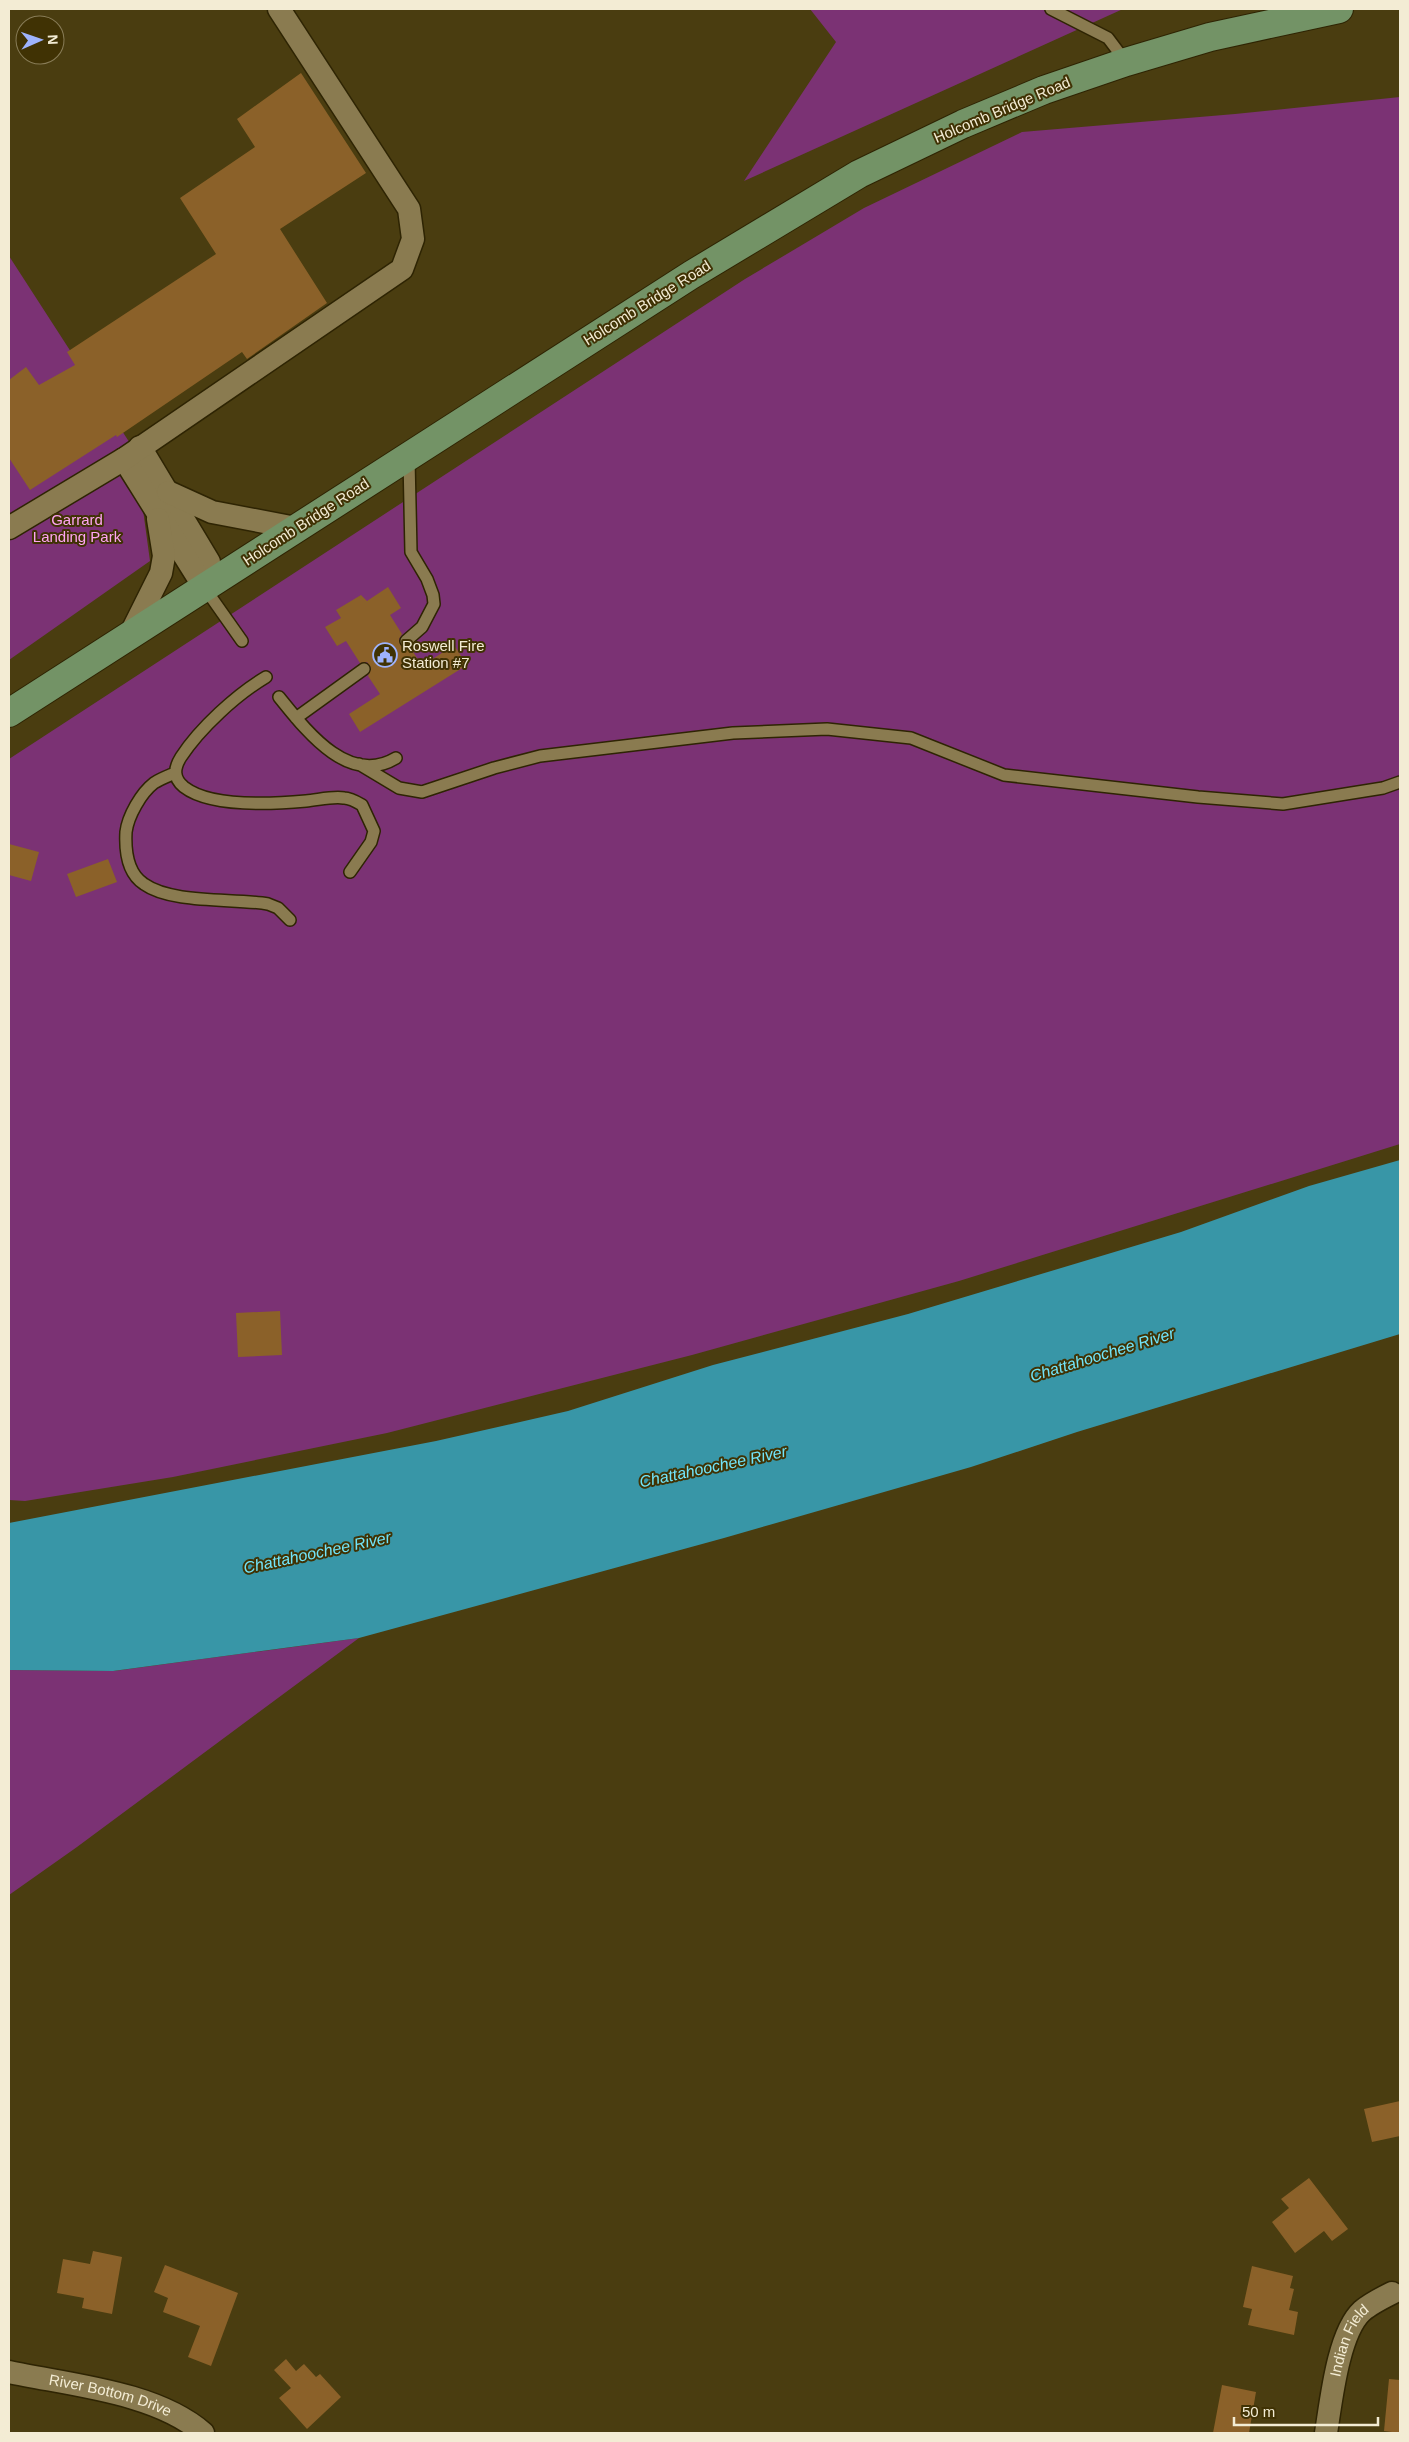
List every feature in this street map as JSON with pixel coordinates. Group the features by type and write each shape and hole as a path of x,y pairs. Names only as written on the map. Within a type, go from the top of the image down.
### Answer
{"main road":[{"name":"Holcomb Bridge Road","path":"9,713 409,454 691,275 858,174 963,124 1044,90 1126,62 1210,37 1339,9"}],"street":[{"path":"9,528 132,453 402,269 413,239 409,209 279,9"},
{"path":"132,453 162,501 210,562 204,587"},
{"path":"162,501 296,528"},
{"path":"130,635 161,573 164,556 162,501"},
{"name":"Indian Field","path":"1326,2433 1339,2359 1352,2325 1361,2311 1392,2293"},
{"name":"River Bottom Drive","path":"9,2372 144,2400 187,2419 203,2433"}],"lane":[{"path":"1051,9 1108,38 1126,62"},
{"path":"406,641 422,627 434,604 427,579 411,552 409,454"},
{"path":"204,587 242,642"},
{"path":"296,718 364,669"},
{"path":"266,677 246,690 216,717 187,748 178,762 175,773 177,781 186,789 205,797 246,802 345,798 362,805 374,831 371,842 350,872"},
{"path":"279,697 313,738 328,750 359,764 399,788 422,792 494,768 540,756 733,733 827,729 911,738 1004,775 1198,798 1283,804 1384,788 1400,782"},
{"path":"359,764 373,767 386,764 396,758"},
{"path":"175,773 154,784 144,795 133,813 127,828 126,842 127,859 132,872 144,884 170,895 268,904 278,908 290,920"}],"green space":[{"path":"810,9 1123,9 744,181 836,42"},
{"path":"1400,97 1400,1144 959,1281 692,1355 387,1433 173,1477 25,1501 9,1500 9,759 745,279 864,208 1022,132 1235,114"},
{"name":"Garrard Landing Park","path":"9,256 135,451 150,561 9,660"},
{"path":"359,1638 77,1847 9,1895 9,1670 114,1671"}],"water":[{"name":"Chattahoochee River","path":"1400,1160 1400,1334 1077,1432 971,1467 724,1538 359,1638 113,1671 9,1670 9,1523 436,1441 568,1411 713,1365 908,1314 1181,1232 1309,1186"}],"building":[{"path":"301,73 366,173 280,229 327,303 247,359 242,352 117,437 116,435 30,490 9,458 9,380 26,367 39,385 75,365 67,352 216,254 180,198 255,147 237,119"},
{"name":"Roswell Fire Station #7","path":"388,587 401,608 390,615 402,634 399,639 401,646 410,647 422,666 454,645 467,665 360,732 349,714 380,694 368,676 371,668 367,662 360,663 346,641 337,646 325,627 341,618 336,610 361,595 367,601"},
{"path":"9,844 39,852 31,881 9,875"},
{"path":"108,859 117,882 76,897 67,874"},
{"path":"280,1311 282,1355 238,1357 236,1313"},
{"path":"1400,2101 1400,2136 1372,2142 1364,2109"},
{"path":"1309,2178 1348,2229 1332,2241 1324,2231 1295,2253 1272,2222 1289,2208 1281,2199"},
{"path":"93,2251 122,2257 112,2314 82,2308 84,2298 57,2293 63,2259 90,2264"},
{"path":"165,2265 238,2293 211,2366 188,2357 200,2326 163,2312 168,2298 154,2292"},
{"path":"1252,2266 1293,2276 1290,2288 1294,2289 1289,2310 1298,2312 1294,2335 1248,2325 1252,2309 1243,2307"},
{"path":"286,2359 296,2371 304,2364 316,2377 320,2374 341,2397 307,2429 279,2398 291,2388 274,2370"},
{"path":"1389,2379 1400,2380 1400,2433 1384,2431"},
{"path":"1222,2385 1256,2392 1249,2433 1213,2433"}],"place":[{"name":"Roswell Fire Station #7","path":"385,655"}]}
